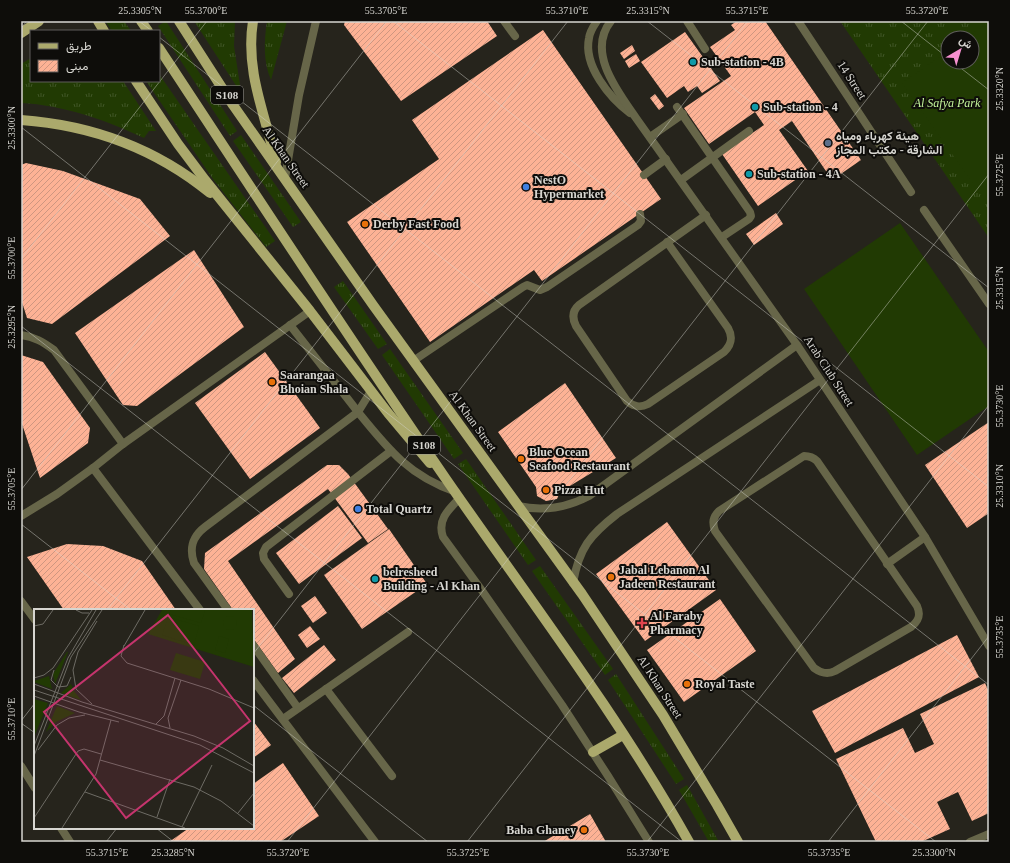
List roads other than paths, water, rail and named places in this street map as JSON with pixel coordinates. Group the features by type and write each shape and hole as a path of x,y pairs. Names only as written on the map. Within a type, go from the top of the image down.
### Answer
{"main road":[{"path":"22,32 39,21"},
{"path":"98,21 103,30"},
{"path":"141,21 147,30"},
{"name":"Al Khan Street","path":"179,21 208,67 348,271 573,583 663,715 714,798 738,842"},
{"path":"253,21 251,44 253,74 277,168"},
{"name":"S108","path":"160,50 288,244 446,478 569,652 656,786 689,842"},
{"path":"137,82 178,144 205,180 229,208 418,450 446,478"},
{"path":"21,120 47,122 75,127 102,134 129,144 155,156 179,170 229,208"},
{"path":"593,752 623,735"}],"street":[{"path":"285,178 299,95 316,21"},
{"path":"504,21 515,36"},
{"name":"Arab Club Street","path":"597,21 591,30 588,39 590,58 601,82 610,96 636,118"},
{"name":"Arab Club Street","path":"611,21 604,34 602,45 606,68 613,83 636,118 722,237 797,345 925,537 989,646"},
{"path":"688,21 705,49"},
{"name":"14 Street","path":"798,21 911,192"},
{"path":"677,107 750,212 751,216 749,219 722,237"},
{"path":"650,137 682,114"},
{"path":"681,180 749,131"},
{"path":"644,175 666,160"},
{"path":"924,210 989,304"},
{"path":"413,361 523,287 527,285 540,290 547,287 638,225 641,221 640,214"},
{"path":"667,242 728,328 732,338 731,343 724,352 648,404 637,407 631,405 627,401 576,326 573,317 574,312 579,305 667,242 706,215"},
{"path":"21,516 57,494 123,444 310,311"},
{"path":"290,326 391,451 410,469 458,495 441,521 440,526 443,537 522,647 593,752 649,842"},
{"path":"21,335 32,336 44,342 54,350 123,444"},
{"path":"518,506 530,509 555,508 572,504 589,496 797,345"},
{"path":"573,583 578,562 587,542 596,531 624,509 820,380"},
{"path":"227,609 194,563 191,547 198,532 358,412 371,391"},
{"path":"289,594 264,559 263,553 266,547 391,451"},
{"path":"809,456 814,458 817,462 887,564 917,606 919,616 918,620 911,627 835,671 826,674 821,673 811,664 715,530 713,520 724,508 800,458 809,456"},
{"path":"93,468 199,609"},
{"path":"887,564 925,537"},
{"path":"21,601 34,619"},
{"path":"283,719 408,632"},
{"path":"254,646 298,708"},
{"path":"254,681 375,842"},
{"path":"326,689 392,776"},
{"path":"21,766 34,786"},
{"path":"62,829 70,842"},
{"path":"970,842 989,834"}],"place":[{"name":"Sub-station - 4B","path":"693,62"},
{"name":"Sub-station - 4","path":"755,107"},
{"name":"هيئة كهرباء ومياه الشارقة - مكتب المجاز","path":"828,143"},
{"name":"Sub-station - 4A","path":"749,174"},
{"name":"NestO Hypermarket","path":"526,187"},
{"name":"Derby Fast Food","path":"365,224"},
{"name":"Saarangaa Bhoian Shala","path":"272,382"},
{"name":"Blue Ocean Seafood Restaurant","path":"521,459"},
{"name":"Pizza Hut","path":"546,490"},
{"name":"Total Quartz","path":"358,509"},
{"name":"Jabal Lebanon Al Jadeen Restaurant","path":"611,577"},
{"name":"belresheed Building - Al Khan","path":"375,579"},
{"name":"Al Faraby Pharmacy","path":"642,623"},
{"name":"Royal Taste","path":"687,684"},
{"name":"Baba Ghaney","path":"584,830"}],"park label":[{"name":"Al Safya Park","path":"947,103"}]}
